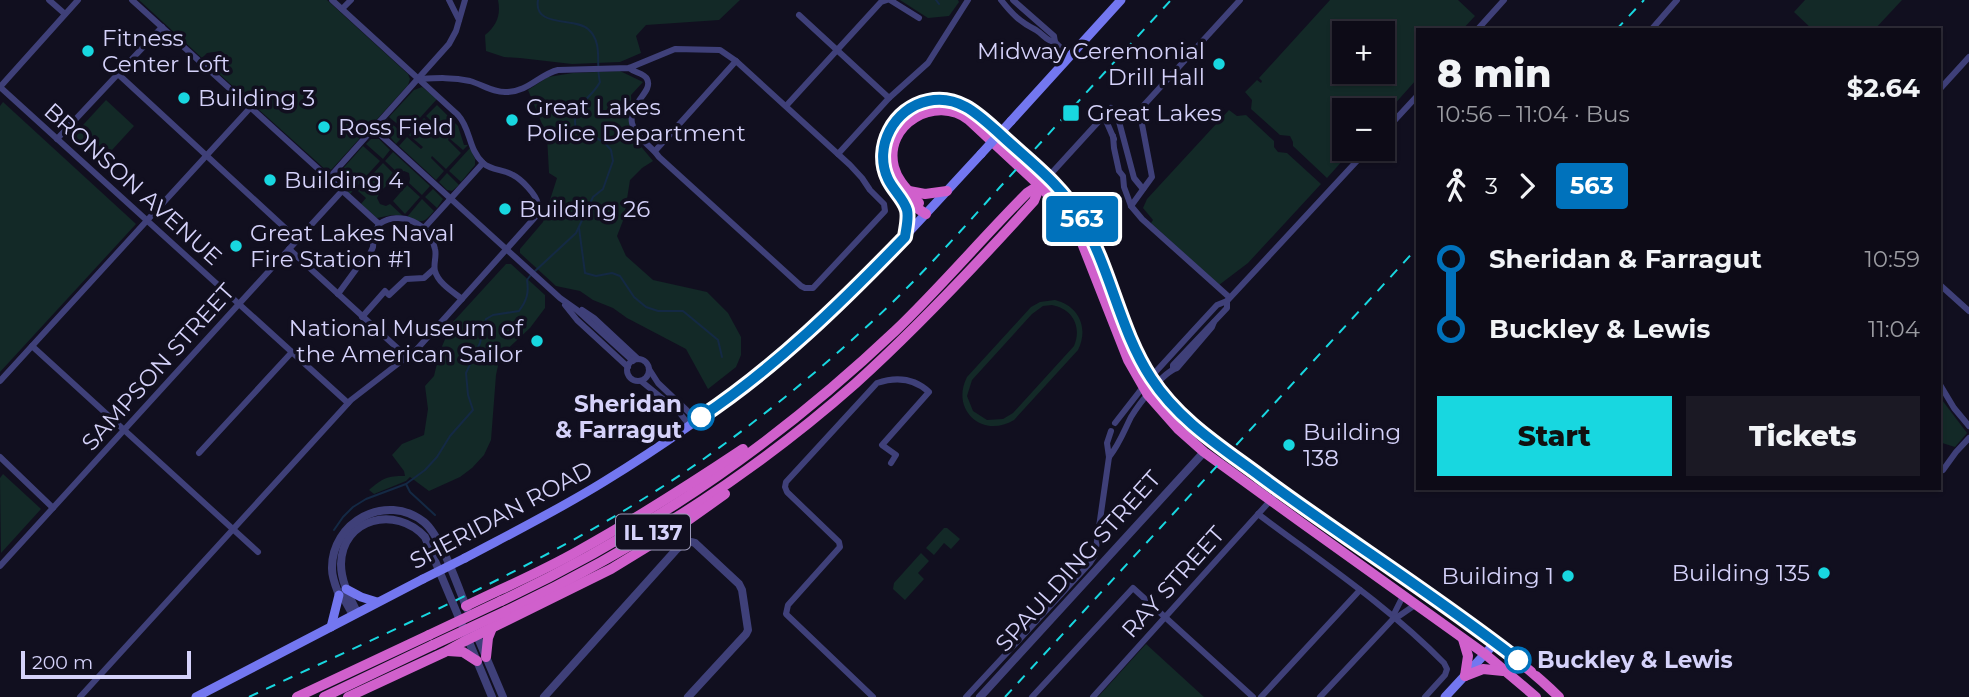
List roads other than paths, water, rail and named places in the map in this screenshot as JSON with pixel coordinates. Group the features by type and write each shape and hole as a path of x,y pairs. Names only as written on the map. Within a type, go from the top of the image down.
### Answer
{"highway":[{"path":"926,214 917,200 888,180 884,164 886,140 897,119 910,108 928,101 946,100 967,107 1074,208 1087,229 1150,386 1178,429 1205,452 1357,544 1495,643 1559,697"},
{"name":"IL 137","path":"503,606 649,521 777,433 837,384 888,337 1027,193 1044,181"},
{"name":"IL 137","path":"297,697 571,579 633,545 715,492 790,437 854,385 948,295 1034,201 1044,181"},
{"path":"902,192 925,194 947,191"},
{"path":"902,192 908,214 905,237"},
{"path":"1150,386 1275,495 1415,605 1485,654 1535,697"},
{"path":"466,606 578,551 757,441 777,433"},
{"path":"348,697 611,569 673,531 753,473 790,437"},
{"path":"445,652 456,650 482,659 492,628"},
{"path":"1463,639 1468,656 1465,676 1483,669 1505,671"},
{"name":"IL 137","path":"324,697 431,640"}],"main road":[{"name":"SHERIDAN ROAD","path":"196,697 465,558 603,482 693,423 745,384 819,322 905,237 1121,0"},
{"path":"331,627 343,592 377,602"},
{"path":"1446,697 1495,643"}],"street":[{"path":"49,0 65,14"},
{"path":"0,86 78,0"},
{"path":"132,0 379,224"},
{"path":"80,697 348,403 417,349 538,214 537,200 513,174 494,170 483,163 471,146 462,119 332,0"},
{"path":"342,9 351,0"},
{"path":"449,0 459,20"},
{"path":"329,178 449,44 456,31 465,0"},
{"path":"786,106 881,2 888,0 919,18"},
{"path":"838,154 889,98 928,63 968,0"},
{"path":"1001,0 1026,26 1055,42 1069,56"},
{"path":"1013,0 1054,36 1055,42"},
{"path":"1130,206 1152,177 1141,119 1144,105 1240,0"},
{"path":"1479,28 1504,0"},
{"path":"1653,28 1677,0"},
{"path":"799,15 889,98"},
{"path":"57,139 162,27"},
{"path":"418,79 456,78 491,90 511,92 522,89 552,71 629,68 682,48 720,50 736,61 838,154 884,204 885,211 813,288 805,288 639,136 632,124 632,108 646,92 648,83 643,74 629,68"},
{"path":"1941,88 1969,57"},
{"path":"655,151 736,61"},
{"path":"118,74 298,240"},
{"name":"BRONSON AVENUE","path":"0,86 348,403"},
{"path":"1395,120 1416,97"},
{"path":"0,381 250,108"},
{"path":"1044,181 1111,108 1116,114 1134,178 1143,189"},
{"path":"1104,116 1113,136 1119,171 1123,176 1130,206 1228,299"},
{"path":"373,128 633,362 645,361 658,383 693,423"},
{"path":"1115,423 1150,386 1217,305 1228,299 1357,161"},
{"path":"424,228 483,163"},
{"name":"SAMPSON STREET","path":"0,566 342,191"},
{"path":"338,294 370,254 379,224 391,218 402,218 412,220 424,228 436,252 434,269 442,282 462,299"},
{"path":"289,249 407,357"},
{"path":"362,317 385,291 389,295 406,279 424,278 434,269"},
{"path":"1941,286 1969,311"},
{"path":"1109,457 1150,386 1180,365 1227,308 1228,299"},
{"path":"32,346 258,552"},
{"path":"199,453 292,352"},
{"path":"633,362 630,377 654,390 693,423"},
{"path":"640,381 647,376 649,369"},
{"path":"873,697 786,614 789,605 840,547 839,542 785,487 786,482 877,383 906,380 929,392 882,445 896,455 891,463"},
{"path":"1941,386 1969,426"},
{"path":"966,697 1093,558 1109,457 1107,443 1111,431"},
{"path":"1943,470 1969,438"},
{"name":"SPAULDING STREET","path":"980,697 1205,452"},
{"path":"0,457 53,508"},
{"name":"RAY STREET","path":"1093,697 1275,495"},
{"path":"355,614 332,571 341,534 361,516 387,509 401,510 424,522 432,531 466,606 473,637"},
{"path":"1258,514 1360,590 1447,666 1444,675 1425,697"},
{"path":"343,592 341,561 352,535 360,527 377,519 388,519 402,521 419,531 429,544 482,659 503,697"},
{"path":"544,697 686,541 695,543 739,584 748,629 746,635 688,697"},
{"path":"1032,697 1132,589 1253,697"},
{"path":"1261,697 1360,590"},
{"path":"1394,618 1404,596"},
{"path":"1320,697 1394,618 1415,605"},
{"path":"482,659 492,697"}],"waterway":[{"path":"534,272 576,233 593,197 603,189 613,161 611,150 604,142 576,128 575,121 579,108 600,82 596,41 582,25 542,15 538,9 538,0"},
{"path":"936,0 939,4"},
{"path":"579,228 585,273 596,276 612,273 620,276 634,297 646,307 658,311 683,311 718,340 722,357"},
{"path":"334,530 353,507 366,499 406,484 437,457 450,436 473,410 468,395 466,373 480,343 486,319 493,315 519,311 527,296 527,280 530,276"},
{"path":"406,484 410,492 435,515"}],"railway":[{"path":"249,697 544,556 658,490 712,453 816,372 875,319 954,238 1171,0"},
{"path":"1618,28 1644,0"},
{"path":"1005,697 1416,249"}],"place":[{"name":"Fitness Center Loft","path":"88,51"},
{"name":"Midway Ceremonial Drill Hall","path":"1219,64"},
{"name":"Building 3","path":"184,98"},
{"name":"Great Lakes","path":"1071,113"},
{"name":"Great Lakes Police Department","path":"512,120"},
{"name":"Ross Field","path":"324,127"},
{"name":"Building 4","path":"270,180"},
{"name":"Building 26","path":"505,209"},
{"name":"Great Lakes Naval Fire Station #1","path":"236,246"},
{"name":"National Museum of the American Sailor","path":"537,341"},
{"name":"Sheridan & Farragut","path":"701,417"},
{"name":"Building 138","path":"1289,445"},
{"name":"Building 135","path":"1824,573"},
{"name":"Building 1","path":"1568,576"},
{"name":"Buckley & Lewis","path":"1518,660"}]}
